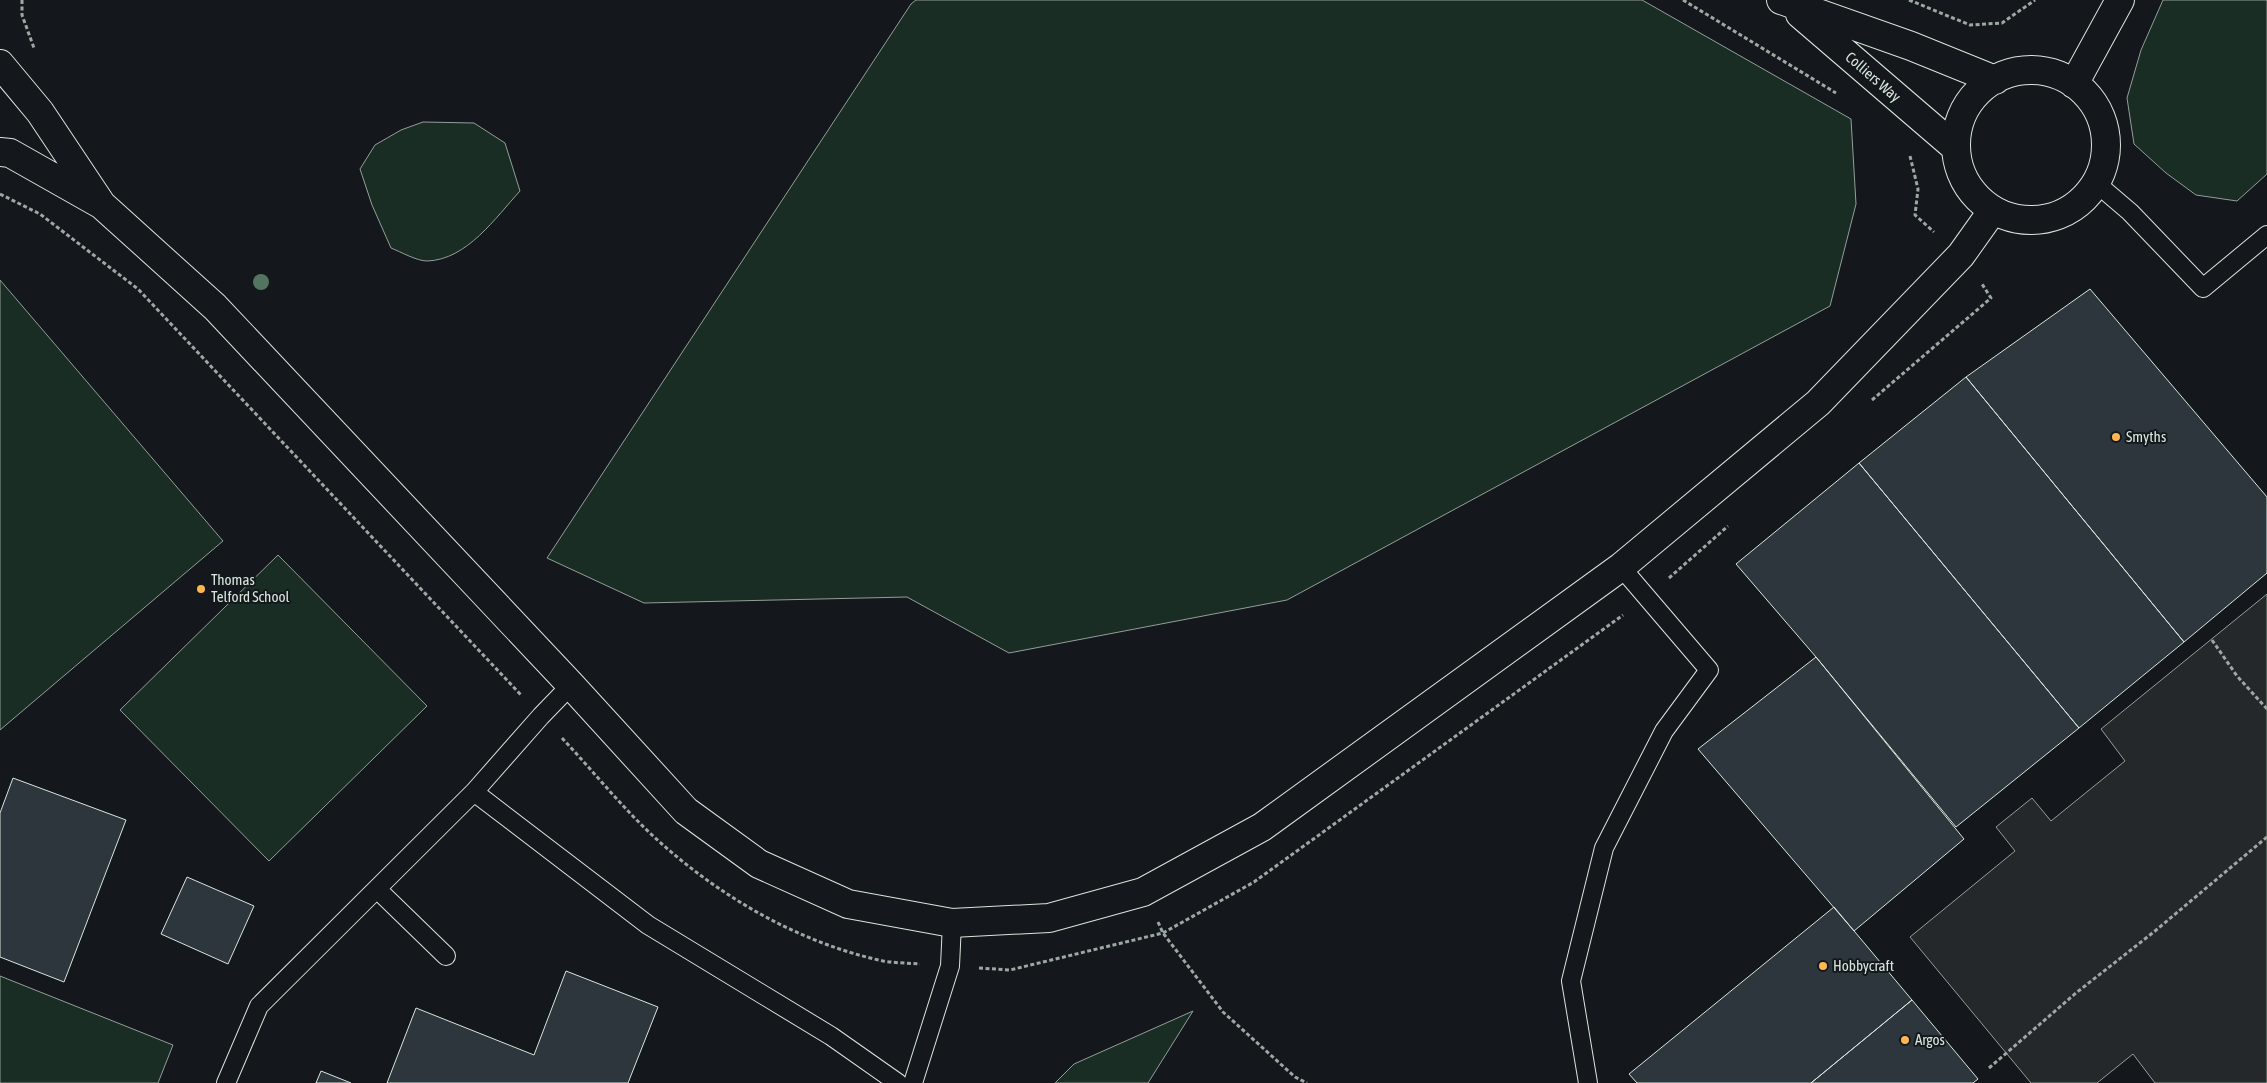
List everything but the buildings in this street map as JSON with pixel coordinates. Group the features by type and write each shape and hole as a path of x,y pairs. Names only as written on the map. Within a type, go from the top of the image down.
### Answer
{"street":[{"path":"2074,84 2120,0"},
{"name":"Colliers Way","path":"1785,2 1911,46 1995,80"},
{"name":"Colliers Way","path":"1785,2 1956,148"},
{"path":"0,64 40,112 102,205"},
{"path":"2035,71 2056,75 2074,84 2090,99 2102,118 2106,140 2105,163 2096,183 2081,202 2061,214 2038,220 2014,219 1992,210 1966,184 1959,166 1956,148 1958,128 1966,109 1978,92 1995,80 2014,72 2035,71"},
{"path":"0,152 10,153 102,205 216,307 571,685 686,811 759,864 848,904 952,923 1049,918 1143,892 1262,826 1621,567 1818,403 1961,255 1992,210"}],"lane":[{"path":"2096,183 2130,212 2203,288 2267,235"},
{"path":"1588,1083 1571,981 1604,848 1664,731 1709,670 1621,567"},
{"path":"226,1083 259,1006 378,890 474,792 571,685"},
{"path":"474,792 648,926 831,1036 898,1083"},
{"path":"378,890 446,956"},
{"path":"913,1083 950,966 952,923"}],"path":[{"path":"1683,0 1839,95"},
{"path":"1909,0 1970,25 2002,23 2035,0"},
{"path":"1908,148 1918,189 1915,215 1961,255"},
{"path":"2212,640 2237,676 2267,710"},
{"path":"1990,1068 2076,993 2155,931 2267,836"},
{"path":"1143,892 1163,933 1223,1012 1295,1077 1307,1083"}],"green space":[{"path":"916,0 1642,0 1851,119 1856,204 1830,306 1287,600 1009,653 907,597 644,603 547,558 911,4"},
{"path":"2163,0 2267,0 2267,174 2237,201 2196,195 2166,173 2134,144 2127,98 2141,50"},
{"path":"423,122 474,123 505,143 520,191 491,224 468,245 441,259 427,261 414,258 391,248 372,205 360,169 375,145 401,130"},
{"path":"0,280 223,541 0,730"},
{"path":"278,555 427,706 269,861 120,710"},
{"path":"0,976 173,1045 158,1083 0,1083"},
{"path":"1193,1011 1148,1083 1055,1083 1074,1064"}],"shaded area":[{"path":"2267,594 2267,1083 2155,1083 2133,1054 2097,1083 2031,1083 1910,937 2015,851 1996,827 2032,798 2051,821 2125,761 2101,729"}],"place":[{"name":"Smyths","path":"2116,437"},
{"name":"Thomas Telford School","path":"201,589"},
{"name":"Hobbycraft","path":"1823,966"},
{"name":"Argos","path":"1905,1040"}]}
